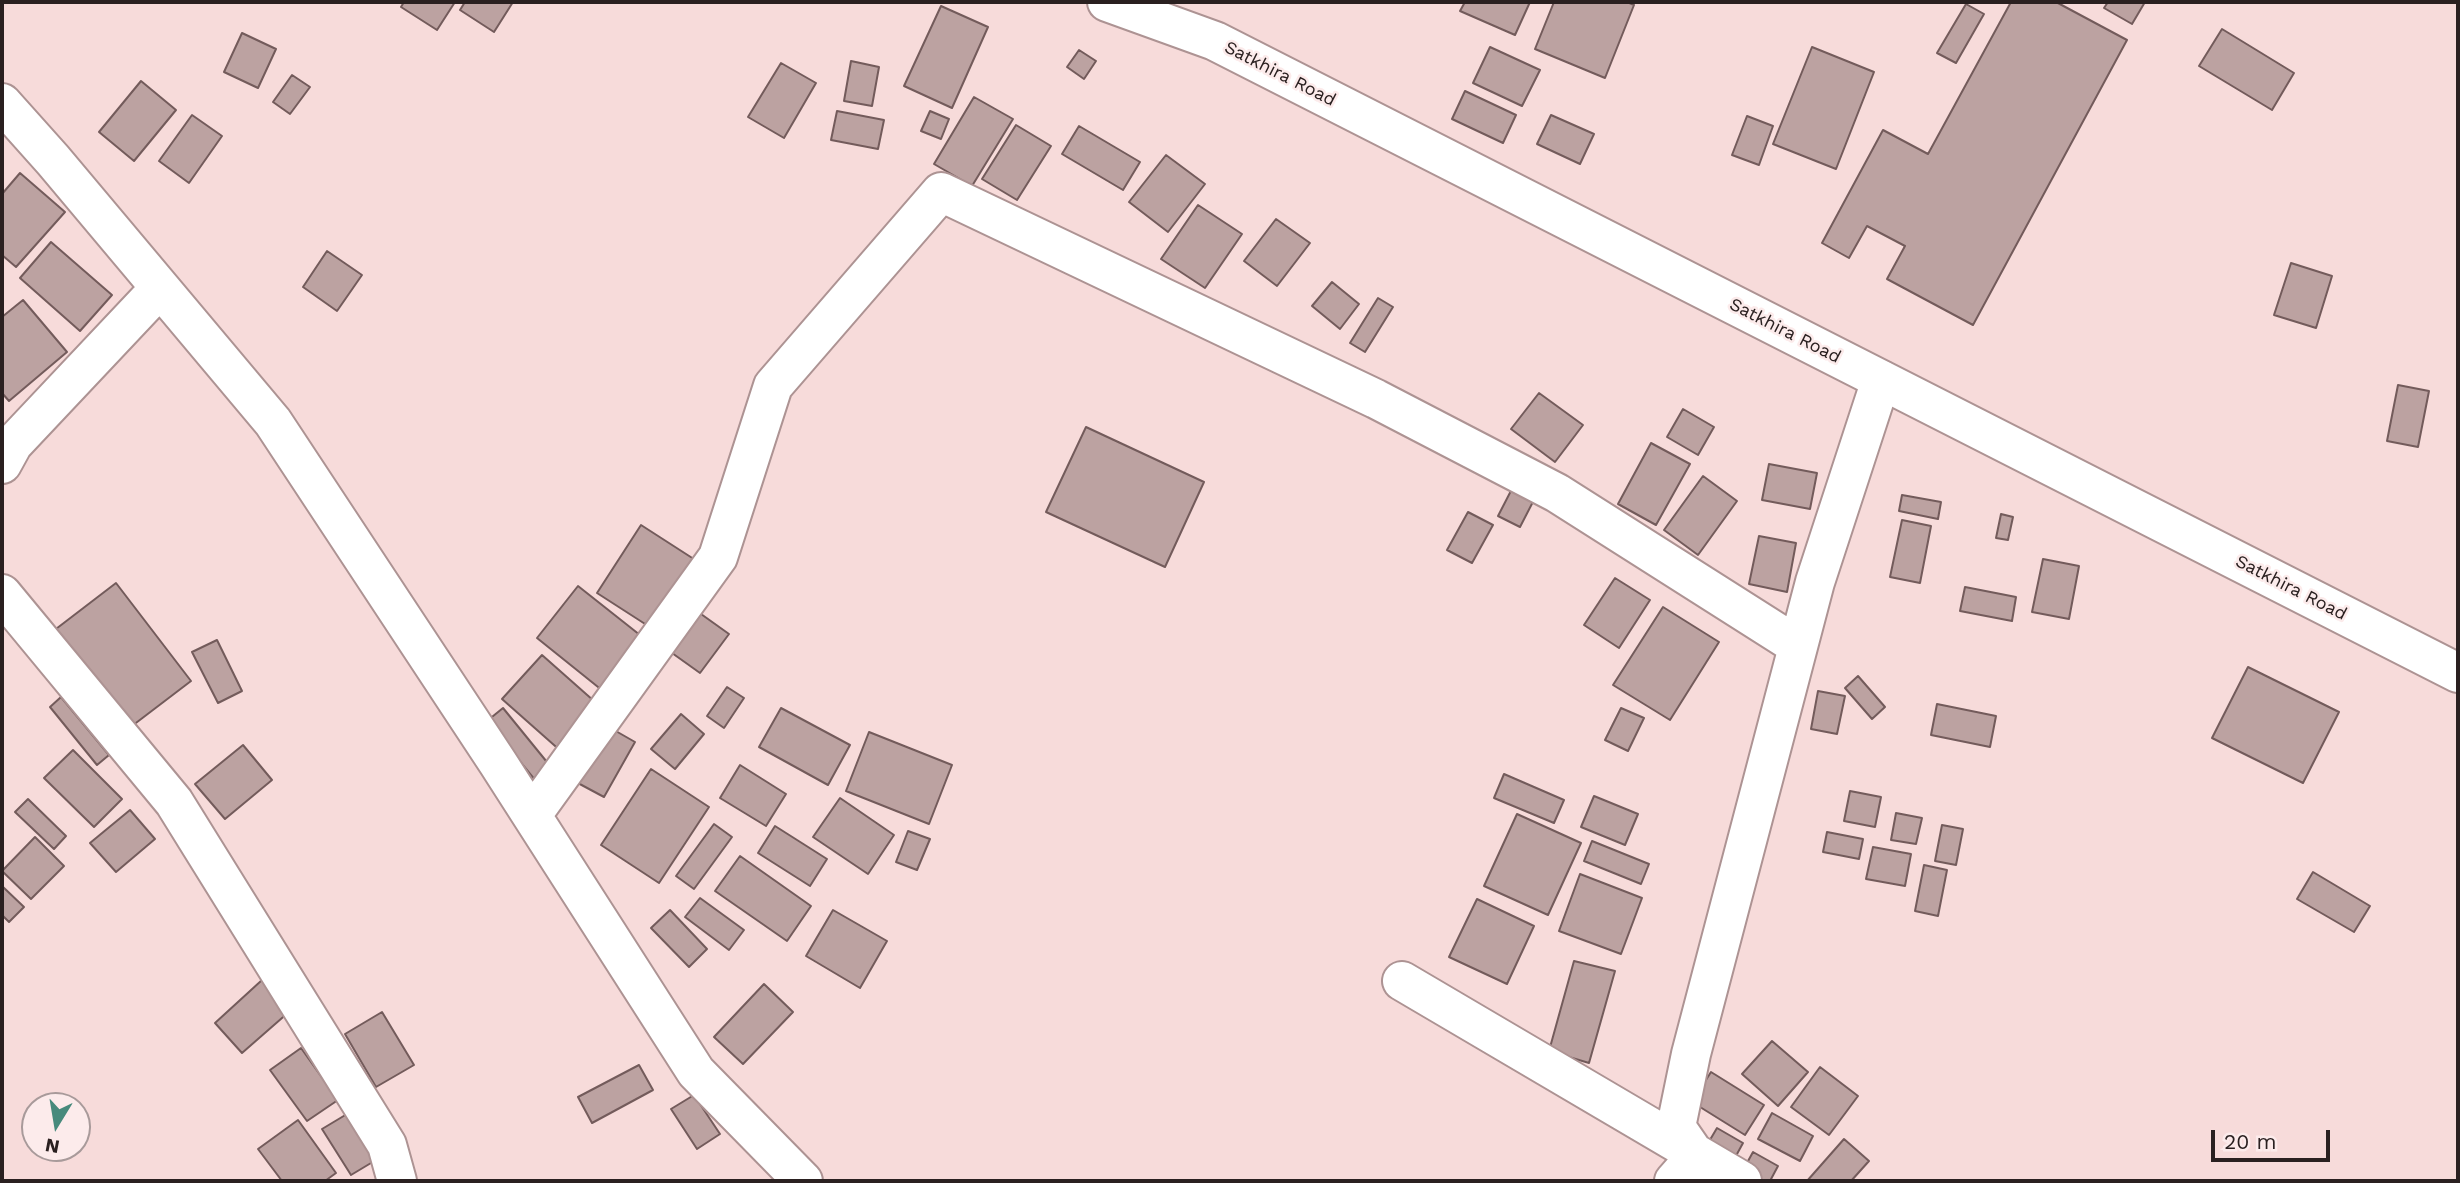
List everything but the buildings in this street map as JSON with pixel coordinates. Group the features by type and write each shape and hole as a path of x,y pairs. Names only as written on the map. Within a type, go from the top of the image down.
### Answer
{"street":[{"name":"Satkhira Road","path":"1107,2 1215,41 2458,673"},
{"path":"2,103 53,160 272,422 532,815 696,1072 803,1181"},
{"path":"532,815 718,557 773,386 941,192 1376,399 1557,494 1798,646"},
{"path":"2,464 13,444 160,288"},
{"path":"1685,1168 1676,1127 1691,1054 1815,582 1881,380"},
{"path":"2,594 174,802 387,1145 397,1181"},
{"path":"1402,981 1685,1168 1742,1181"}]}
